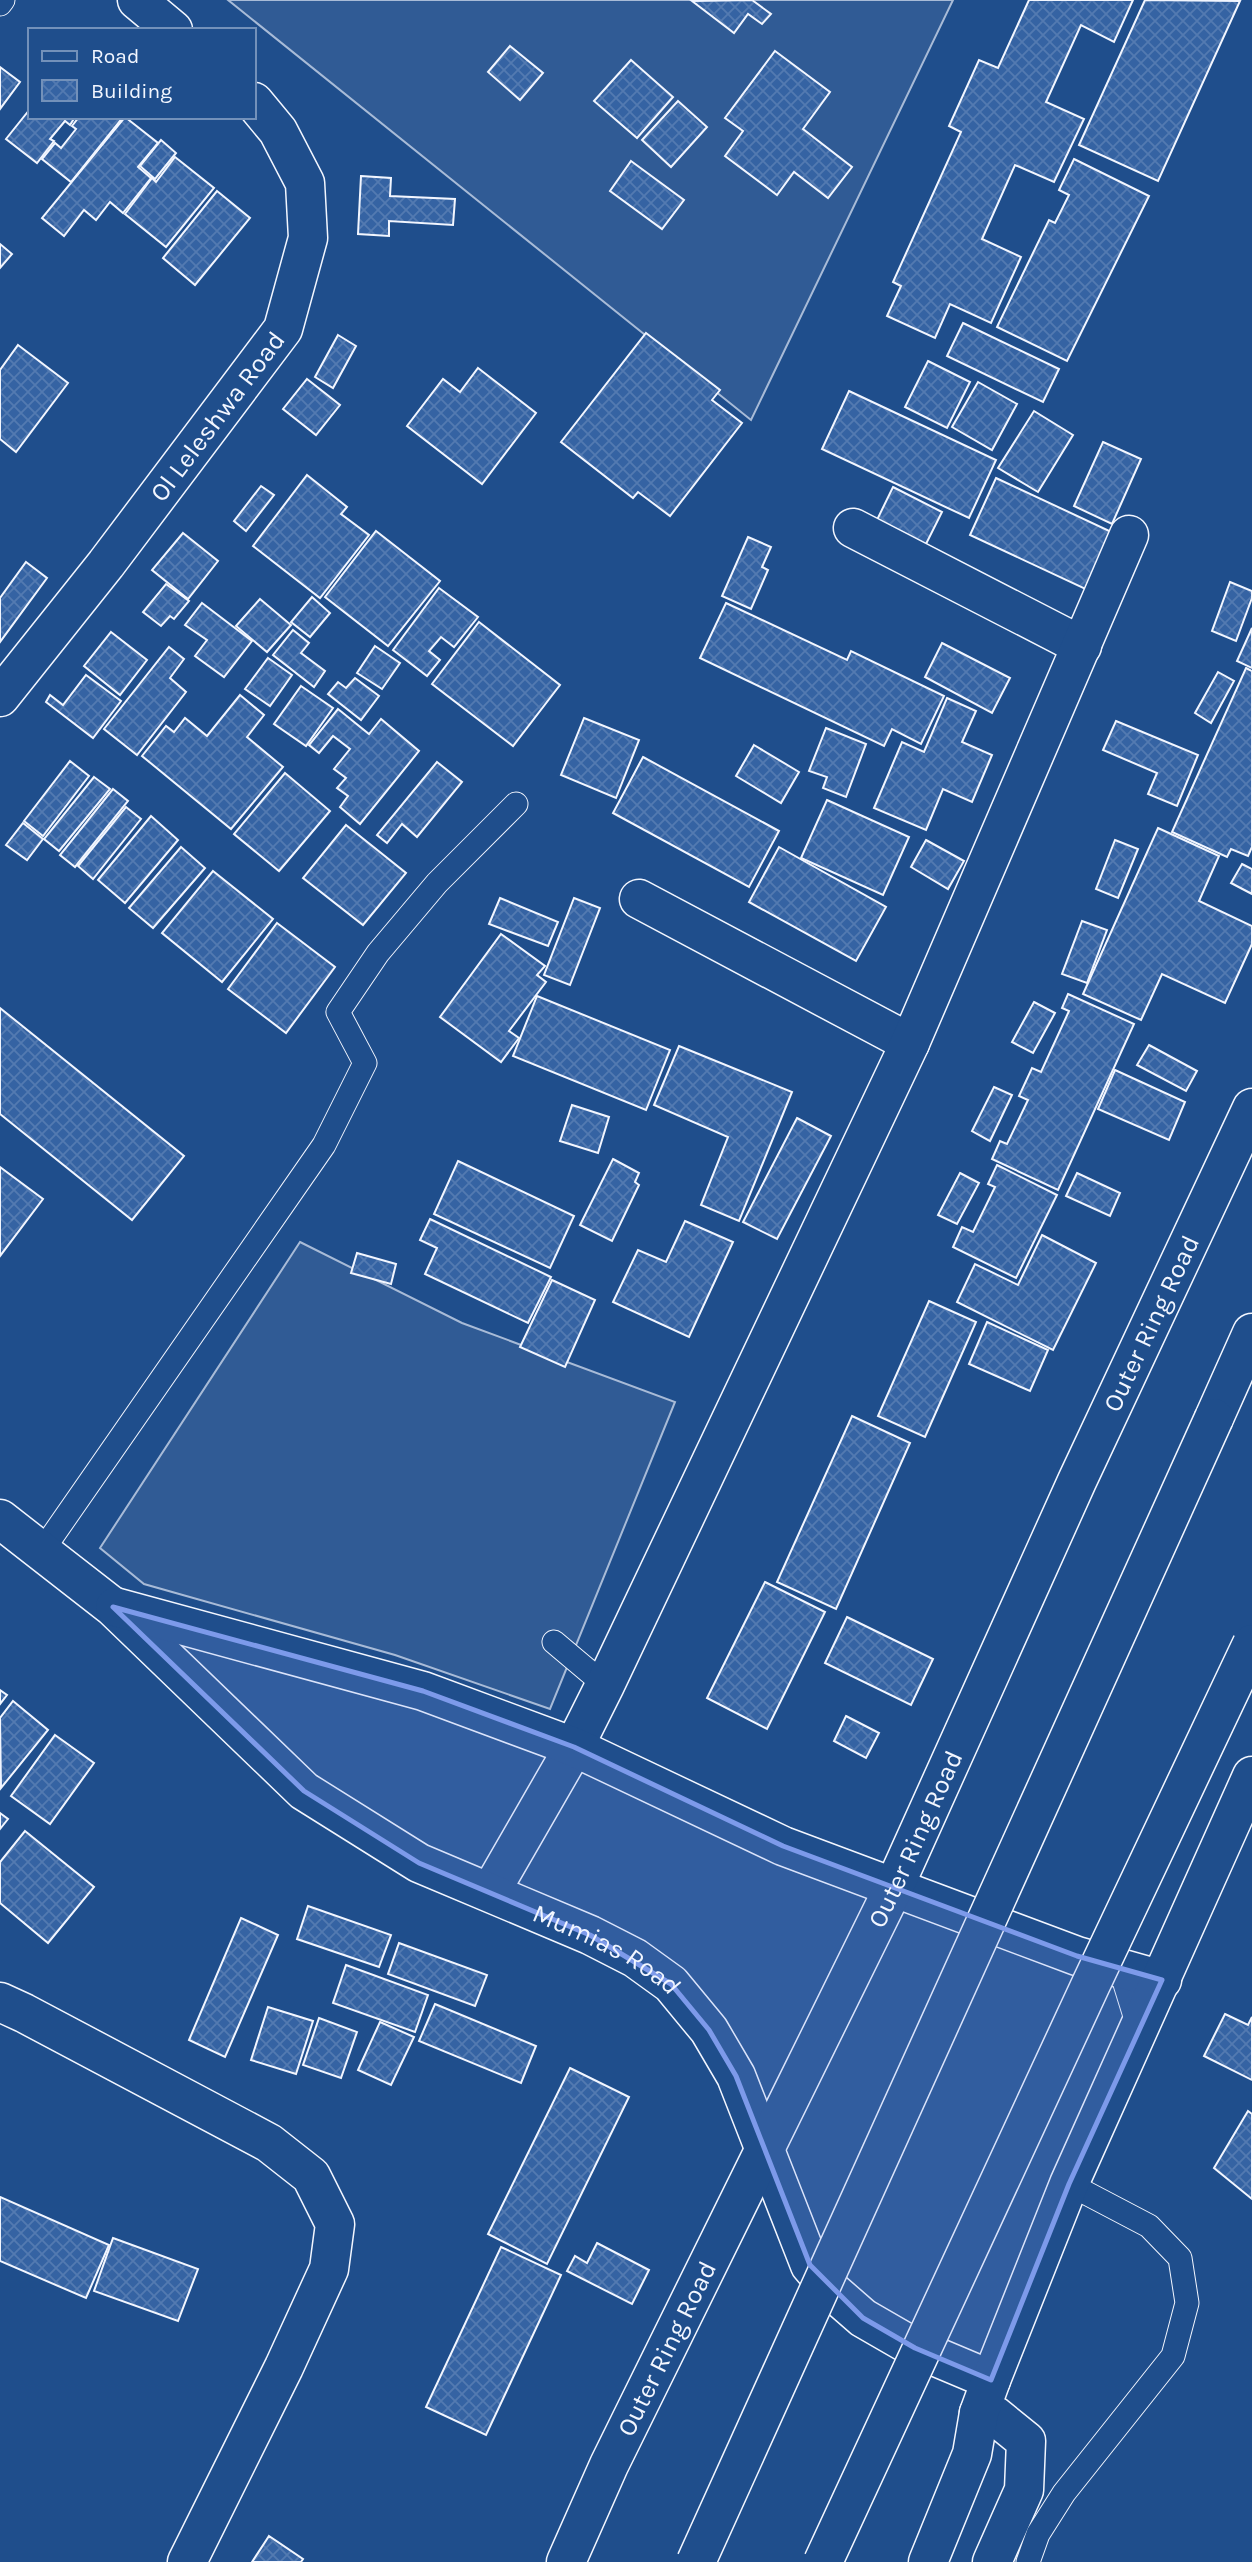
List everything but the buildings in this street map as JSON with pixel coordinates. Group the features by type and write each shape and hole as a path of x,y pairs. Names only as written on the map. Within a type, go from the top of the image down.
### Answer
{"main road":[{"path":"137,0 171,28"},
{"name":"Ol Leleshwa Road","path":"0,697 106,564 283,330 308,238 305,183 278,131 256,104"},
{"path":"853,528 1082,646"},
{"path":"491,1891 605,1685 910,1043 1129,535"},
{"path":"639,899 910,1043"},
{"name":"Outer Ring Road","path":"566,2562 609,2465 894,1888 1077,1481 1252,1108"},
{"path":"696,2562 1252,1333"},
{"name":"Mumias Road","path":"0,1518 113,1607 304,1791 419,1863 491,1891 590,1935 624,1952 671,1984 709,2030 736,2076 810,2265 832,2291 863,2318 915,2348 985,2396 994,2415 1026,2441 1024,2490 992,2562"},
{"name":"Mumias Road","path":"113,1607 423,1691 573,1747 783,1846 1077,1956 1162,1980"},
{"path":"823,2562 1252,1644"},
{"path":"928,2562 972,2454 985,2396 1069,2184 1252,1776"},
{"path":"0,2002 24,2012 269,2143 311,2176 335,2224 329,2269 285,2367 187,2562"}],"lane":[{"path":"42,1551 324,1144 365,1063 338,1012 379,953 437,883 516,804"},
{"path":"554,1642 605,1685"},
{"path":"1077,1956 1122,1974 1139,2030"},
{"path":"1028,2562 1038,2534 1064,2493 1173,2356 1187,2303 1180,2258 1149,2226 1069,2184"}],"highlighted area":[{"path":"113,1607 423,1691 574,1747 783,1846 1077,1956 1162,1980 1069,2184 991,2380 915,2348 863,2318 810,2265 736,2076 709,2030 671,1984 590,1935 419,1863 304,1791"}],"shaded area":[{"path":"228,0 953,0 751,420"},
{"path":"300,1242 462,1323 675,1402 550,1709 395,1655 144,1584 100,1548"}]}
